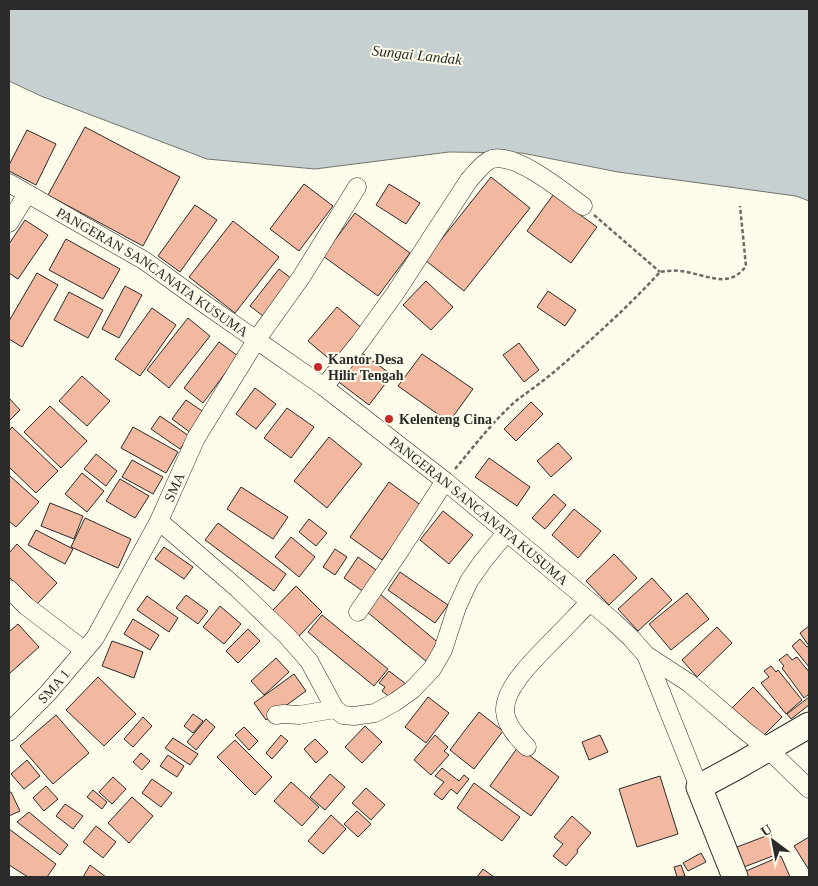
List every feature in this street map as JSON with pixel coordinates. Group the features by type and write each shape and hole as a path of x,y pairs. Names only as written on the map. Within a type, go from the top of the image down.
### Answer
{"highway":[{"path":"735,877 699,787 809,725"}],"street":[{"path":"324,387 360,342 396,292 469,180 484,164 493,159 508,159 523,165 548,180 583,206"},
{"name":"PANGERAN SANCANATA KUSUMA","path":"9,183 145,261 324,387 445,482 625,632 646,655 699,787"},
{"name":"SMA","path":"89,644 159,521 196,438 257,339 302,276 357,187"},
{"path":"9,223 28,194"},
{"path":"358,612 445,482"},
{"path":"159,521 237,588 293,642 308,661 335,709 343,715 354,716 375,713 395,702 412,690 432,668 439,658 448,637 457,606 469,581 506,533"},
{"path":"9,589 26,606 89,644"},
{"path":"527,747 510,727 505,710 512,687 529,665 590,602"},
{"name":"SMA 1","path":"9,732 48,693 89,644"},
{"path":"646,655 689,683 768,749 809,789"},
{"path":"276,715 299,715 335,709"}],"path":[{"path":"583,206 660,272 680,271 724,279 737,276 746,266 740,206"},
{"path":"445,482 502,414 517,400 553,373 660,272"}],"water":[{"name":"Sungai Landak","path":"9,9 809,9 809,201 796,196 618,172 522,153 449,152 315,169 207,159 41,96 9,81"}],"building":[{"path":"85,127 180,177 143,246 48,195"},
{"path":"27,130 56,144 36,185 9,171 9,165"},
{"path":"491,177 530,208 464,291 425,260"},
{"path":"304,184 333,206 299,251 270,229"},
{"path":"389,184 420,203 406,224 376,205"},
{"path":"553,195 597,227 571,263 527,231"},
{"path":"195,205 217,220 180,272 158,256"},
{"path":"355,213 410,253 378,296 323,256"},
{"path":"25,220 48,235 18,279 9,273 9,244"},
{"path":"233,221 279,257 235,313 189,277"},
{"path":"66,239 120,269 103,299 49,270"},
{"path":"279,269 292,279 263,316 250,306"},
{"path":"37,273 58,285 22,347 9,339 9,321"},
{"path":"426,281 453,307 431,330 403,305"},
{"path":"125,286 142,295 119,338 102,329"},
{"path":"548,291 576,310 565,326 537,307"},
{"path":"69,292 103,310 88,338 54,320"},
{"path":"337,307 363,329 334,363 308,341"},
{"path":"152,308 176,325 140,376 115,359"},
{"path":"188,318 210,336 169,388 147,370"},
{"path":"219,342 238,356 203,403 184,388"},
{"path":"519,343 539,370 524,382 503,355"},
{"path":"358,350 392,375 369,405 336,380"},
{"path":"422,354 473,389 449,422 398,386"},
{"path":"82,376 110,401 87,426 59,401"},
{"path":"255,388 276,404 256,429 236,414"},
{"path":"9,398 20,410 9,421"},
{"path":"186,400 205,413 191,433 172,419"},
{"path":"531,402 543,414 516,441 504,429"},
{"path":"50,406 87,441 61,468 24,432"},
{"path":"287,408 314,427 291,458 264,438"},
{"path":"160,416 189,436 180,449 151,429"},
{"path":"12,427 58,471 36,493 9,467 9,431"},
{"path":"133,427 178,452 166,473 121,448"},
{"path":"329,437 362,464 327,508 294,481"},
{"path":"558,443 572,458 551,477 537,461"},
{"path":"96,454 117,471 106,486 84,469"},
{"path":"489,458 530,487 517,506 475,477"},
{"path":"132,460 163,477 153,494 122,477"},
{"path":"82,473 104,491 87,512 65,494"},
{"path":"9,476 39,502 16,527 9,521"},
{"path":"120,479 149,496 135,518 106,501"},
{"path":"389,482 422,506 382,560 350,537"},
{"path":"241,487 288,517 273,539 227,509"},
{"path":"554,494 566,505 545,529 532,518"},
{"path":"50,503 83,516 74,539 41,526"},
{"path":"574,509 601,531 578,558 552,535"},
{"path":"443,511 473,535 449,564 420,540"},
{"path":"85,518 131,539 118,568 71,547"},
{"path":"309,519 327,533 316,546 299,532"},
{"path":"218,523 286,574 274,591 205,540"},
{"path":"36,530 73,549 65,564 28,545"},
{"path":"291,537 315,557 299,577 275,557"},
{"path":"17,544 57,583 37,604 9,577 9,553"},
{"path":"164,547 193,567 184,579 155,559"},
{"path":"335,549 347,557 335,575 323,567"},
{"path":"614,554 637,578 609,605 586,581"},
{"path":"358,557 379,572 364,592 344,578"},
{"path":"400,572 448,605 435,623 388,590"},
{"path":"652,578 672,600 638,631 618,609"},
{"path":"296,586 322,612 299,636 273,610"},
{"path":"687,593 709,619 671,650 649,624"},
{"path":"380,594 441,645 427,662 366,611"},
{"path":"186,595 208,611 198,624 176,608"},
{"path":"147,596 178,618 169,632 137,610"},
{"path":"220,606 241,624 224,644 203,627"},
{"path":"322,615 388,669 374,686 308,632"},
{"path":"133,619 159,635 150,650 124,634"},
{"path":"18,624 39,647 9,674 9,632"},
{"path":"809,626 809,646 800,633"},
{"path":"717,627 732,643 697,677 682,660"},
{"path":"248,629 260,641 238,663 226,651"},
{"path":"800,639 807,647 809,646 809,667 792,646"},
{"path":"112,641 143,652 134,678 102,666"},
{"path":"787,654 792,660 797,657 809,672 809,694 804,698 782,668 784,666 779,660"},
{"path":"276,658 289,672 264,695 251,681"},
{"path":"771,666 776,672 778,670 802,700 786,714 761,683 769,677 764,671"},
{"path":"389,671 406,684 392,699 382,691 385,687 379,683"},
{"path":"294,674 306,691 266,720 254,703"},
{"path":"98,677 136,714 104,746 66,710"},
{"path":"753,687 782,717 759,740 730,710"},
{"path":"428,697 449,713 426,743 405,727"},
{"path":"809,697 809,705 791,719 787,714"},
{"path":"479,712 503,731 474,769 450,750"},
{"path":"193,714 203,721 193,733 184,726"},
{"path":"56,715 89,753 53,784 20,746"},
{"path":"143,717 152,726 133,747 124,739"},
{"path":"206,719 215,727 196,750 187,742"},
{"path":"365,726 382,742 362,763 345,747"},
{"path":"244,727 258,741 249,750 235,735"},
{"path":"281,735 288,741 272,759 266,753"},
{"path":"435,735 448,747 444,751 449,755 431,775 414,760"},
{"path":"600,735 608,752 589,760 582,742"},
{"path":"173,738 198,754 190,765 165,748"},
{"path":"315,739 328,752 316,763 304,749"},
{"path":"235,740 272,777 255,795 217,757"},
{"path":"518,747 559,777 531,816 490,786"},
{"path":"141,753 150,761 142,770 133,762"},
{"path":"168,755 184,766 177,777 160,766"},
{"path":"27,760 40,776 24,789 11,774"},
{"path":"442,768 459,781 464,775 469,779 457,794 451,789 442,800 434,794 444,782 435,776"},
{"path":"330,774 345,787 325,810 310,797"},
{"path":"660,776 678,834 637,847 619,789"},
{"path":"113,777 126,789 112,804 99,792"},
{"path":"152,779 172,793 161,807 142,793"},
{"path":"291,782 319,807 302,826 274,801"},
{"path":"474,783 520,817 502,841 457,808"},
{"path":"46,786 58,799 44,811 33,798"},
{"path":"366,788 385,805 371,820 352,803"},
{"path":"93,790 107,802 102,809 87,797"},
{"path":"9,792 11,792 20,811 9,816"},
{"path":"132,797 153,816 129,843 108,823"},
{"path":"65,804 83,816 73,829 56,816"},
{"path":"357,811 371,824 358,837 344,824"},
{"path":"29,812 68,845 60,855 17,822"},
{"path":"331,815 346,829 323,854 308,841"},
{"path":"572,816 591,833 566,866 553,856 563,844 554,837"},
{"path":"96,826 116,842 103,858 83,842"},
{"path":"9,829 56,864 47,877 28,877 9,865"},
{"path":"771,834 778,854 744,867 737,847"},
{"path":"809,837 809,870 794,846"},
{"path":"701,853 706,862 688,871 683,863"},
{"path":"781,856 790,877 747,877 744,872"},
{"path":"90,865 106,877 83,877"},
{"path":"681,865 685,876 677,877 674,867"},
{"path":"483,869 494,877 477,877"}],"place":[{"name":"Kantor Desa Hilir Tengah","path":"318,367"},
{"name":"Kelenteng Cina","path":"389,419"}]}
